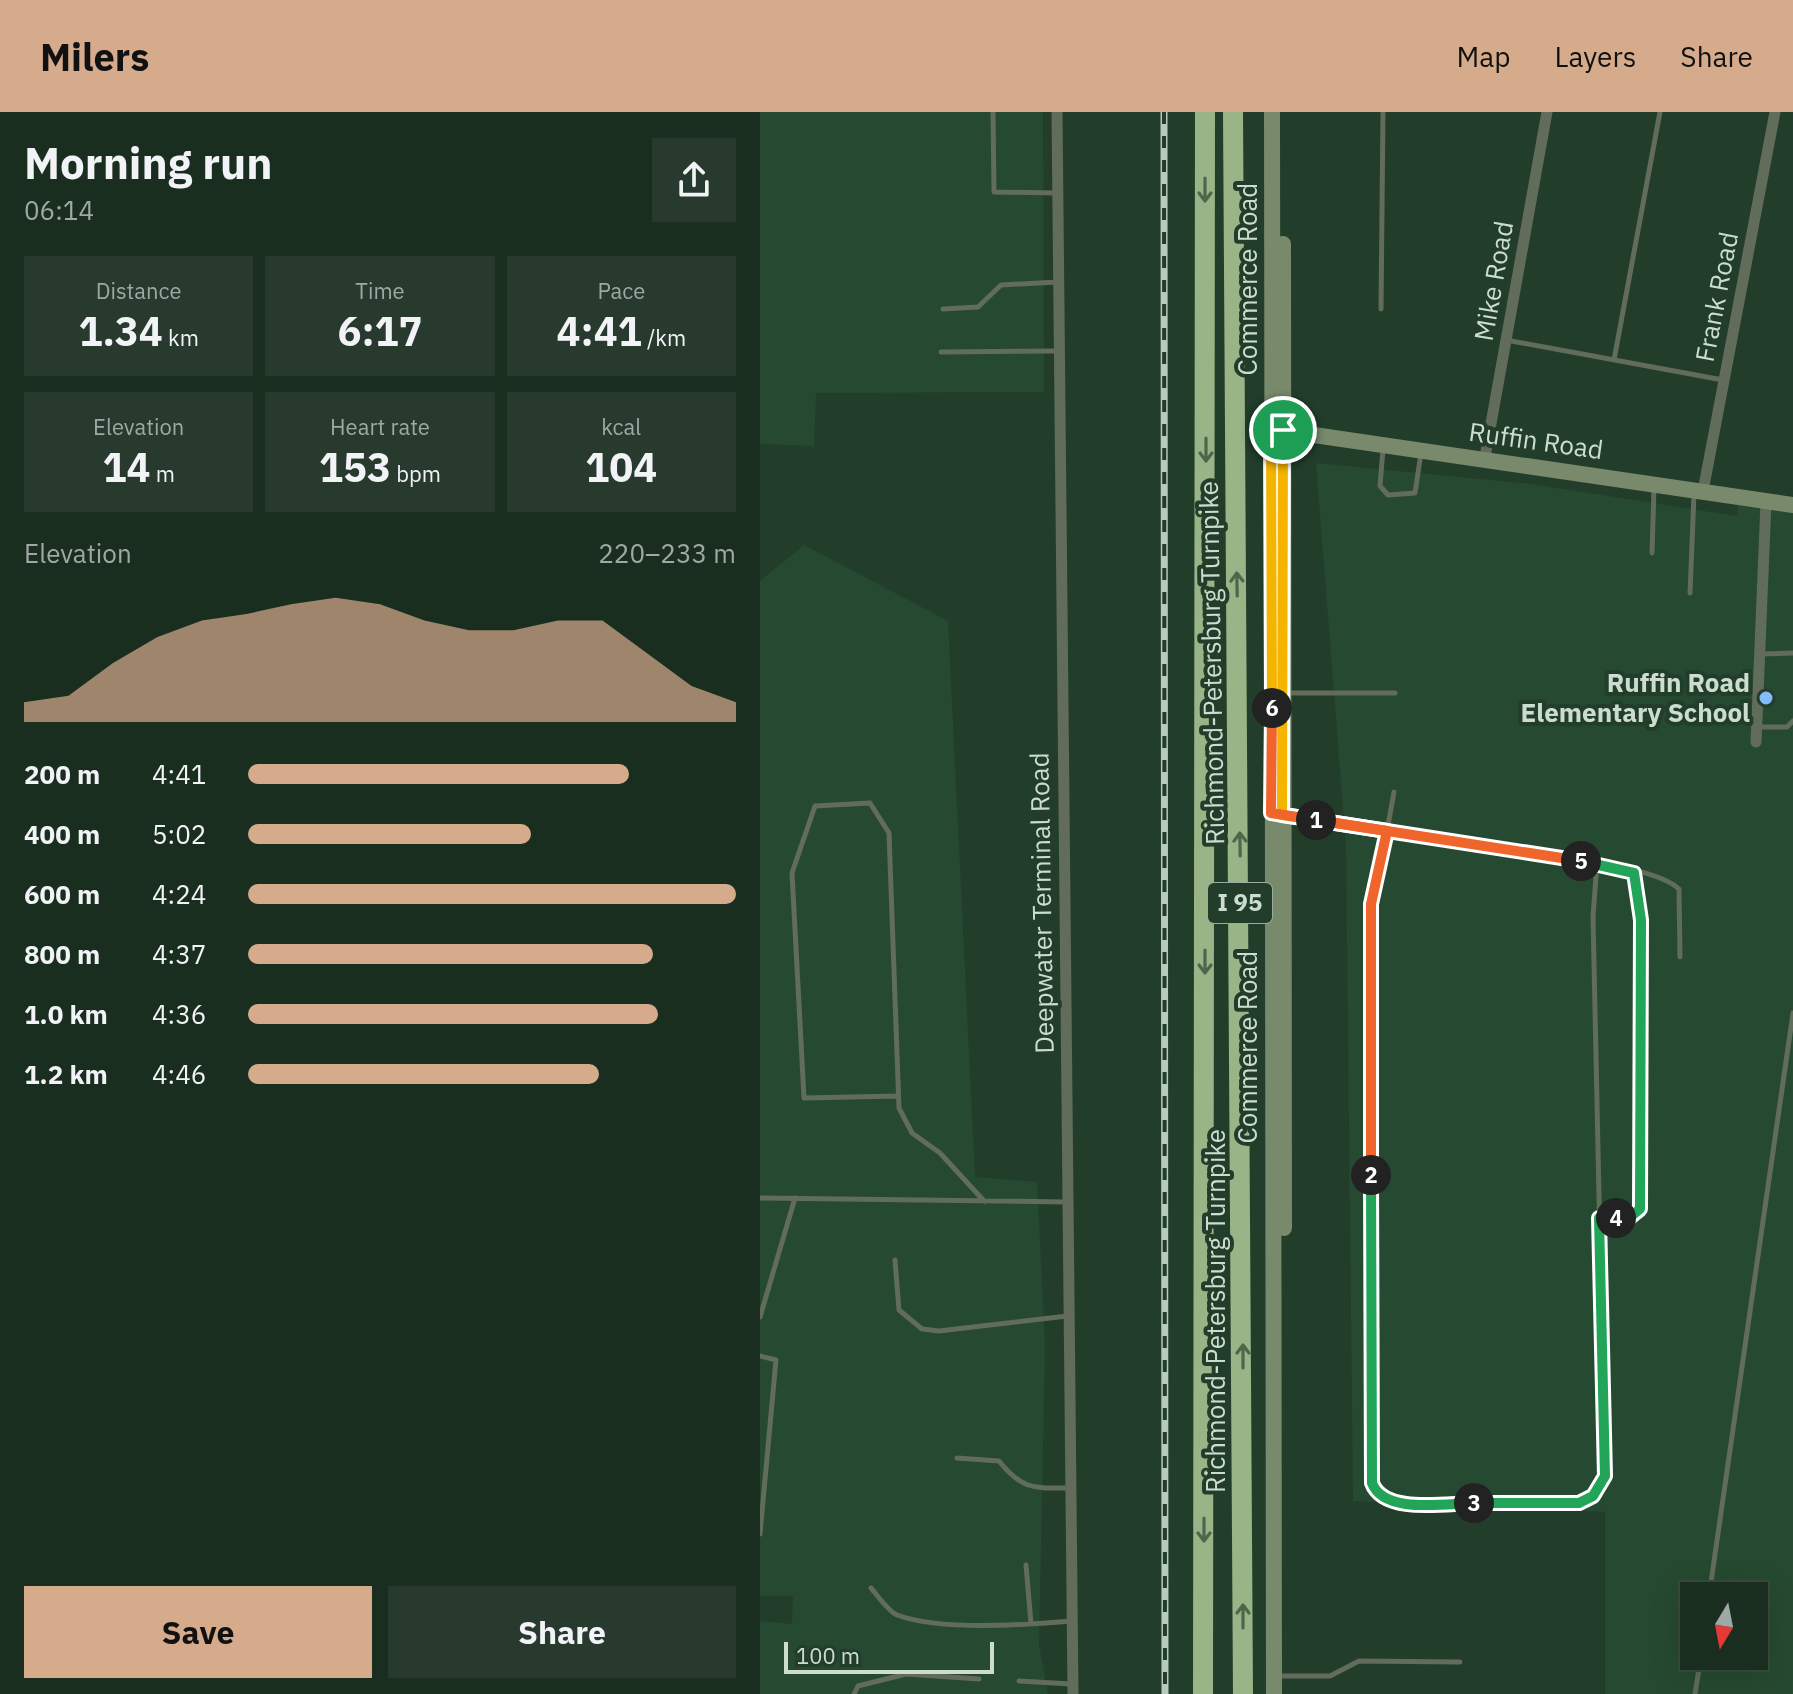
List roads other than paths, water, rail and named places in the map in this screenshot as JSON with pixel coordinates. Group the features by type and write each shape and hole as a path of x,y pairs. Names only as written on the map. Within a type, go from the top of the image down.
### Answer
{"highway":[{"name":"Richmond-Petersburg Turnpike","path":"1203,1694 1205,112"},
{"name":"Richmond-Petersburg Turnpike","path":"1233,112 1243,1694"}],"main road":[{"name":"Commerce Road","path":"1272,112 1277,430 1280,1676 1284,1694"},
{"name":"Commerce Road","path":"1277,430 1283,112"},
{"name":"Ruffin Road","path":"1277,430 1485,457 1793,505"},
{"name":"Commerce Road","path":"1274,1694 1280,1676"}],"street":[{"name":"Deepwater Terminal Road","path":"1057,112 1073,1689"},
{"name":"Mike Road","path":"1485,457 1547,112"},
{"name":"Frank Road","path":"1699,490 1724,380 1775,112"},
{"path":"1756,742 1766,502"}],"lane":[{"path":"993,112 994,192 1057,193"},
{"path":"1381,309 1383,112"},
{"path":"1614,360 1660,112"},
{"path":"943,309 978,307 1001,285 1058,282"},
{"path":"1506,340 1724,380"},
{"path":"941,352 1058,351"},
{"path":"1383,444 1380,486 1388,495 1415,493 1421,449"},
{"path":"1652,553 1654,483"},
{"path":"1690,593 1699,490"},
{"path":"1760,654 1793,653"},
{"path":"1278,693 1395,693"},
{"path":"1757,727 1787,727 1793,721"},
{"path":"1394,792 1371,904 1372,1483 1383,1498 1397,1503 1579,1503 1593,1496 1605,1476 1593,916 1597,864"},
{"path":"898,1096 804,1098 792,873 815,806 870,803 889,833 899,1108 912,1133 940,1153 985,1202"},
{"path":"1277,814 1597,864 1669,880 1679,889 1680,957"},
{"path":"1599,1218 1629,1218 1640,1209 1642,937 1634,873"},
{"path":"1711,1582 1793,1013"},
{"path":"760,1198 1067,1202"},
{"path":"760,1317 795,1198"},
{"path":"895,1260 899,1310 922,1329 939,1331 1068,1316"},
{"path":"760,1356 776,1360 760,1534"},
{"path":"957,1458 999,1461 1019,1483 1038,1488 1070,1488"},
{"path":"1026,1565 1031,1624"},
{"path":"871,1588 895,1614 943,1622 1031,1624 1072,1621"},
{"path":"1280,1676 1330,1676 1359,1661 1460,1662"},
{"path":"1695,1694 1699,1670"},
{"path":"854,1694 858,1686 906,1674 979,1679"},
{"path":"1019,1681 1073,1689"}],"railway":[{"path":"1164,112 1165,1694"}],"place":[{"name":"Ruffin Road Elementary School","path":"1766,698"}]}
